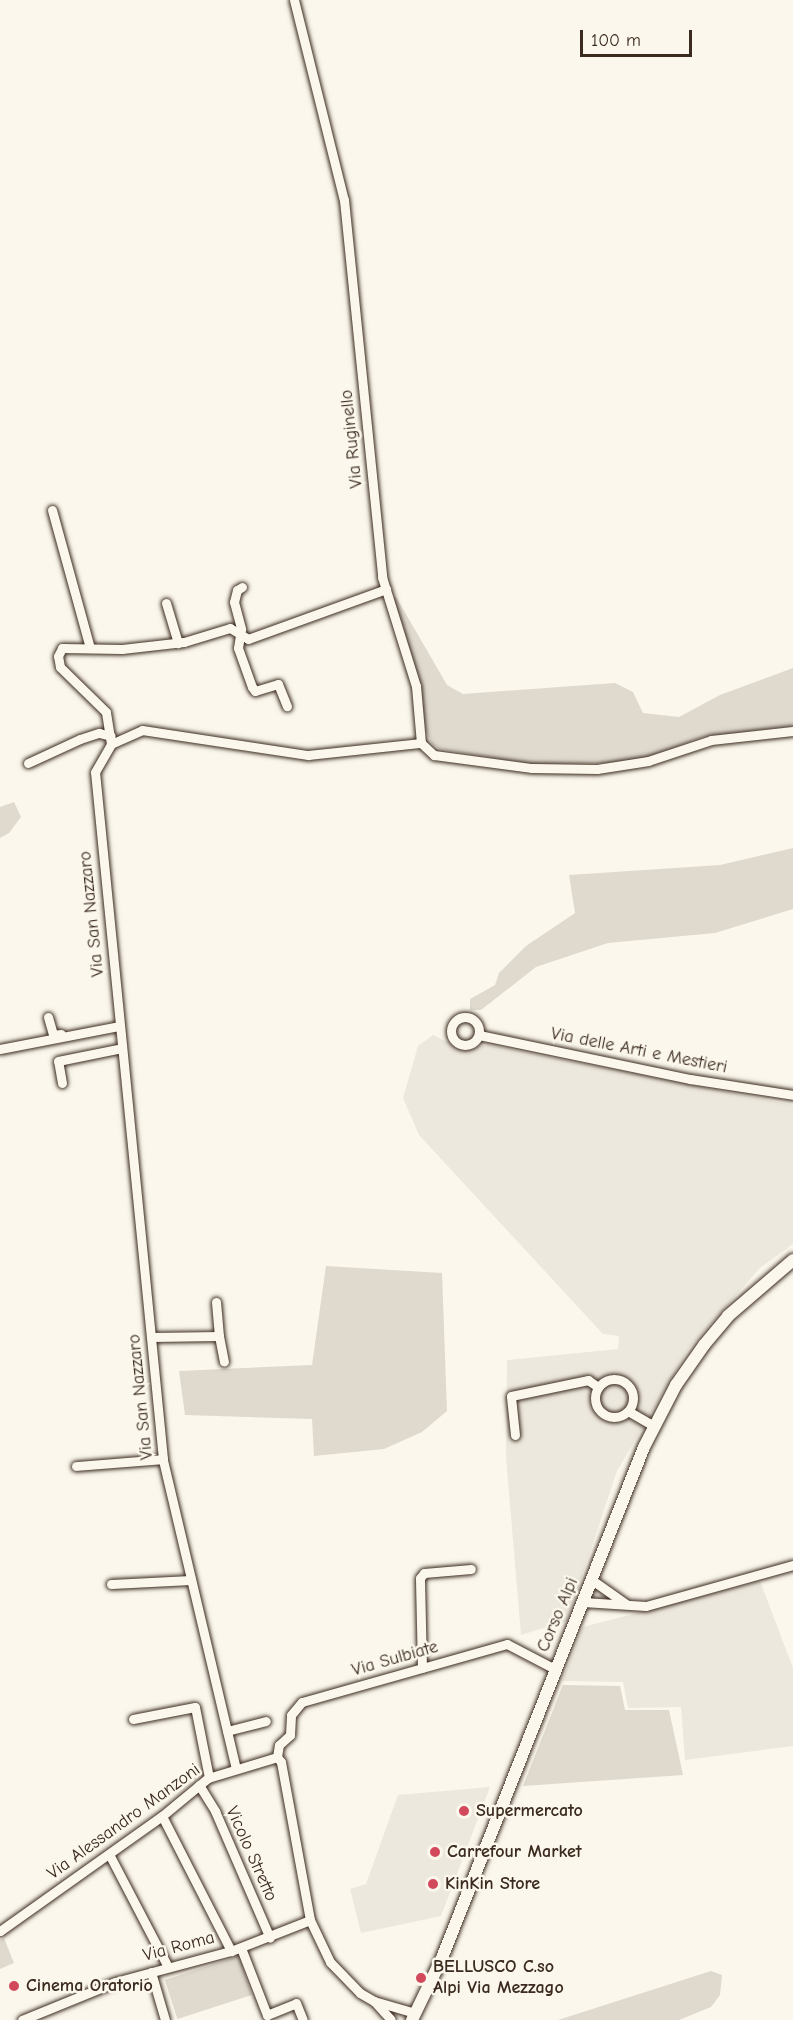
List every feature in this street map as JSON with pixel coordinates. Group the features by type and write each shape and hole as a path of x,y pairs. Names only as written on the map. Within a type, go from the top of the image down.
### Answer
{"main road":[{"name":"Corso Alpi","path":"413,2017 441,1958 654,1426 676,1385 710,1338 763,1284 793,1260"}],"street":[{"name":"Via Ruginello","path":"294,0 344,200 386,590 416,686 421,743"},
{"path":"52,510 90,648"},
{"path":"242,587 237,590 234,602 240,634 238,648 252,687 255,691 278,684 287,706"},
{"path":"111,740 109,719 102,706 57,662 62,648 181,643 230,628 254,638 386,590"},
{"path":"166,603 181,643"},
{"path":"28,763 80,739 99,733 111,740 142,730 308,755 421,743 434,755 532,768 597,769 648,761 711,740 790,732"},
{"name":"Via San Nazzaro","path":"111,740 98,762 95,784 163,1459 236,1769"},
{"path":"48,1017 53,1035 119,1024"},
{"path":"0,1049 119,1024"},
{"name":"Via delle Arti e Mestieri","path":"478,1035 701,1081 793,1095"},
{"path":"62,1083 58,1061 122,1048"},
{"path":"216,1302 224,1362"},
{"path":"152,1337 219,1336"},
{"path":"609,1379 629,1385 634,1398 628,1411 616,1417 602,1413 595,1401 598,1387 609,1379"},
{"path":"515,1435 511,1396 588,1380 598,1387"},
{"path":"628,1411 654,1426"},
{"path":"76,1466 163,1459"},
{"path":"583,1602 646,1606 793,1565"},
{"path":"422,1668 420,1578 424,1573 471,1569"},
{"path":"111,1584 191,1580"},
{"path":"592,1580 626,1604"},
{"name":"Via Sulbiate","path":"277,1757 279,1745 290,1735 291,1715 302,1702 507,1644 555,1669"},
{"path":"133,1719 195,1707 209,1778"},
{"path":"227,1731 266,1721"},
{"path":"277,1757 281,1762 310,1920 330,1962 360,1993 413,2017"},
{"name":"Via Alessandro Manzoni","path":"0,1931 162,1816 209,1778 277,1757"},
{"name":"Vicolo Stretto","path":"199,1785 215,1811 270,1938"},
{"path":"162,1816 236,1949 267,2015 296,2003 303,2020"},
{"path":"109,1854 168,1967"},
{"name":"Via Roma","path":"22,2020 43,2016 150,1972 270,1938 310,1920"},
{"path":"150,1972 165,2020"},
{"path":"374,2001 391,2020"}],"shaded area":[{"path":"396,597 447,685 463,694 615,683 633,692 643,713 679,717 720,695 793,668 793,726 702,737 648,757 614,763 532,764 440,749 432,744 426,731 419,686 391,598"},
{"path":"14,802 21,817 9,833 0,838 0,807"},
{"path":"793,848 793,909 715,933 608,943 536,967 481,1010 470,1010 470,999 495,985 499,973 526,946 575,913 569,875 720,865"},
{"path":"433,1035 462,1049 488,1045 793,1105 793,1244 760,1268 689,1348 617,1471 567,1621 521,1635 506,1457 507,1360 618,1349 619,1336 603,1334 419,1135 403,1098 418,1046"},
{"path":"326,1266 442,1273 447,1411 422,1432 384,1449 314,1456 312,1419 185,1415 179,1371 312,1365"},
{"path":"760,1581 793,1668 793,1746 685,1760 681,1707 628,1708 623,1682 562,1681 583,1627"},
{"path":"563,1685 620,1686 625,1710 669,1710 683,1775 523,1786"},
{"path":"490,1787 441,1916 361,1933 350,1889 366,1884 398,1795"},
{"path":"4,1938 14,1963 0,1969 0,1940"},
{"path":"239,1956 252,1995 177,2019 165,1980"},
{"path":"711,1971 722,1975 720,1995 711,2007 679,2020 558,2020"}],"place":[{"name":"Supermercato","path":"464,1811"},
{"name":"Carrefour Market","path":"435,1852"},
{"name":"KinKin Store","path":"433,1884"},
{"name":"BELLUSCO C.so Alpi Via Mezzago","path":"421,1978"},
{"name":"Cinema Oratorio","path":"14,1986"}]}
